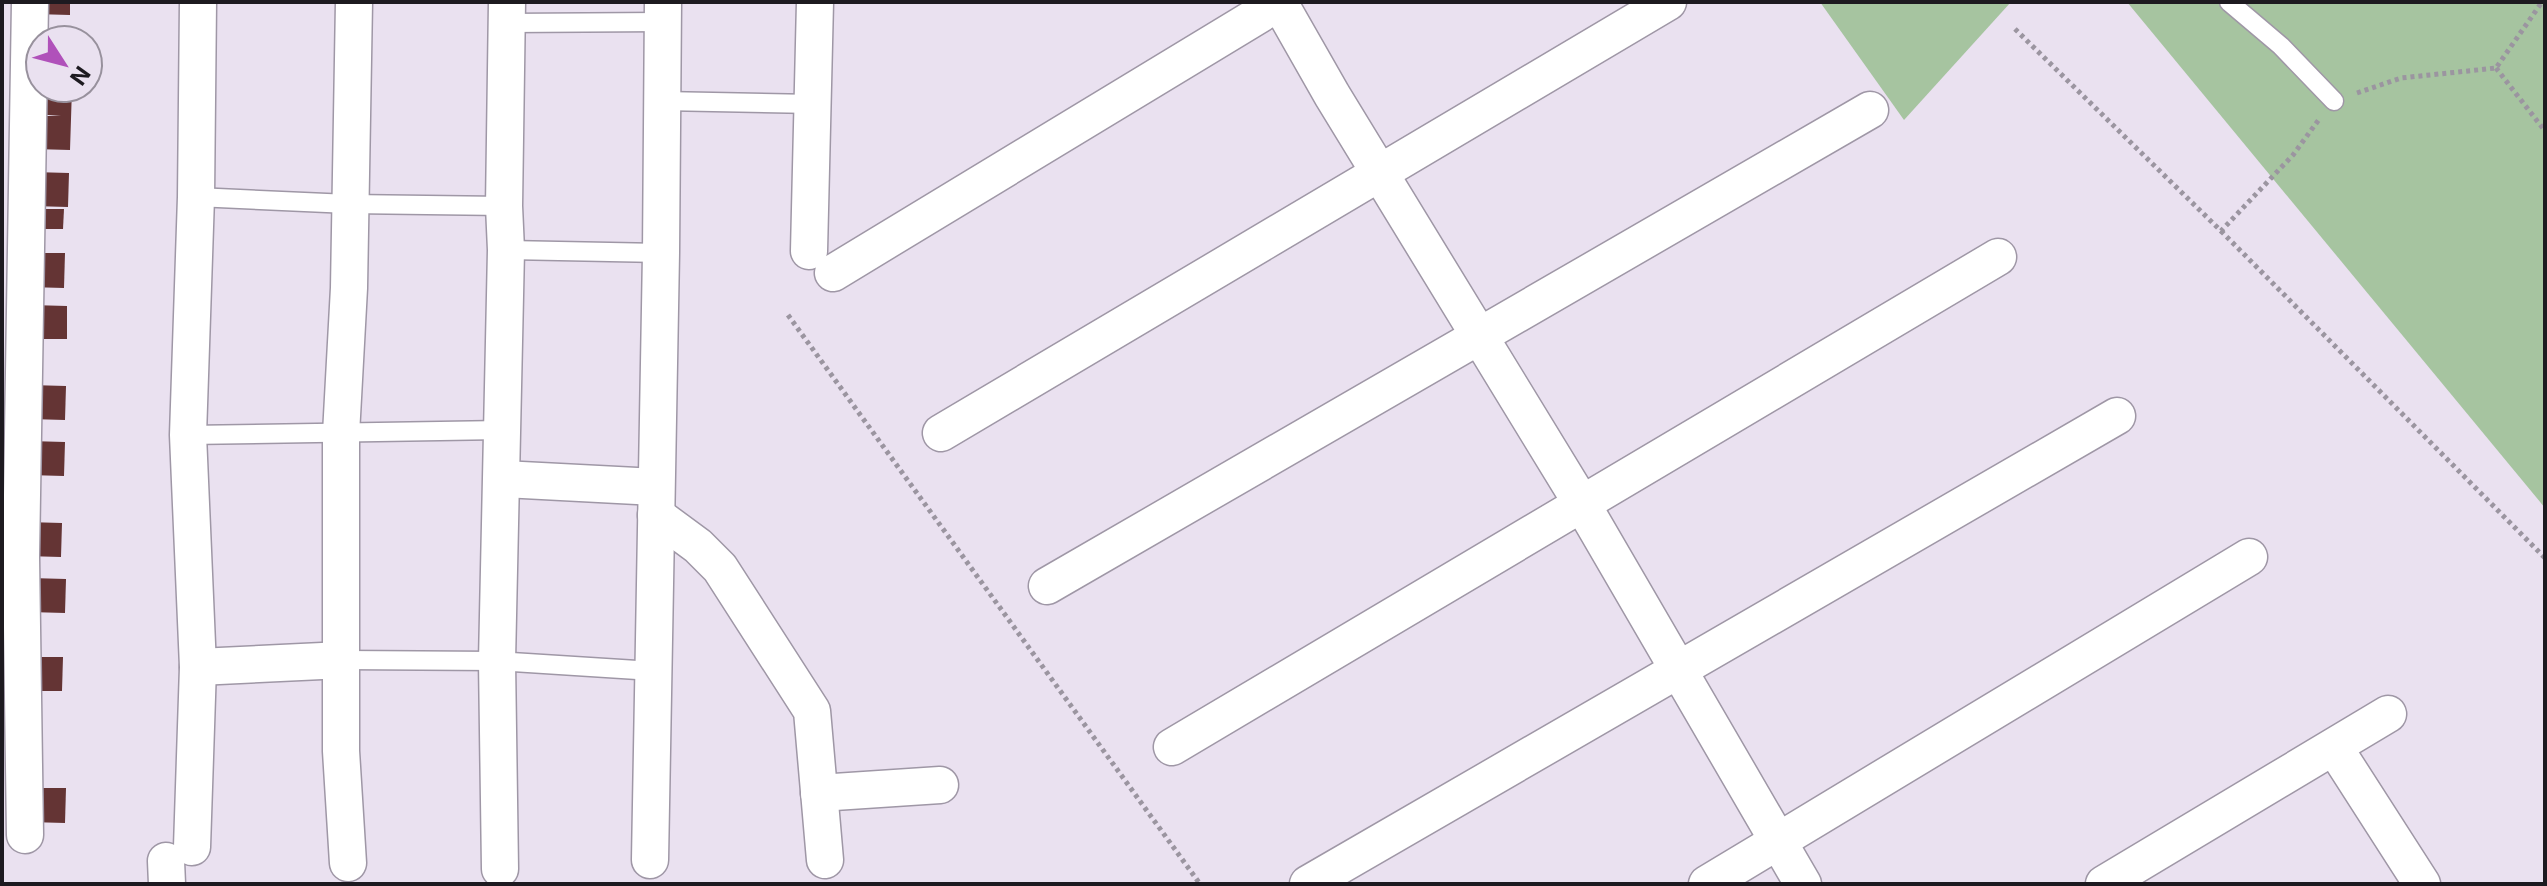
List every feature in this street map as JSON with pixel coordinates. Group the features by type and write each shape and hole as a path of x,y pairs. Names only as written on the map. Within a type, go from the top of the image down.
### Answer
{"street":[{"path":"25,835 12,498 30,2"},
{"path":"175,864 198,667 188,435 196,197 198,2"},
{"path":"348,863 341,751 341,434 349,288 354,2"},
{"path":"815,2 814,104 821,262 1279,2 1332,95 1582,504 1803,884"},
{"path":"941,433 1668,2"},
{"path":"650,860 663,12"},
{"path":"500,869 497,661 500,646 508,13"},
{"path":"1047,586 1870,110"},
{"path":"1172,747 1998,257"},
{"path":"1308,884 2117,416"},
{"path":"502,479 656,501 720,568 812,711 825,860"},
{"path":"1707,884 2249,557"},
{"path":"198,667 343,660"},
{"path":"2104,884 2388,714"},
{"path":"2334,747 2422,884"},
{"path":"819,793 940,785"}],"lane":[{"path":"2229,2 2281,46 2334,101"},
{"path":"508,13 663,12"},
{"path":"662,101 814,104"},
{"path":"196,197 349,204 504,206"},
{"path":"506,250 661,253"},
{"path":"188,435 502,430"},
{"path":"343,660 497,661 653,671"}],"path":[{"path":"2221,231 2293,155 2334,101 2401,78 2496,68 2542,2"},
{"path":"2015,29 2221,231 2545,558"},
{"path":"2496,68 2545,131"},
{"path":"788,315 1200,884"}],"green space":[{"path":"1820,2 2011,2 1904,120"},
{"path":"2127,2 2545,2 2545,508"}],"building":[{"path":"34,2 70,2 70,15 34,14"},
{"path":"37,104 71,104 70,150 34,149 34,116 61,116 35,114"},
{"path":"33,172 69,173 68,207 32,206"},
{"path":"30,209 64,209 63,229 30,229"},
{"path":"29,253 65,253 64,288 28,287"},
{"path":"31,305 67,306 67,339 30,339"},
{"path":"30,385 66,386 65,420 30,419"},
{"path":"29,441 65,442 64,476 28,475"},
{"path":"26,522 62,523 61,557 25,556"},
{"path":"30,578 66,579 65,613 29,612"},
{"path":"27,657 63,657 62,691 27,691"},
{"path":"29,788 66,788 65,823 29,822"}]}
